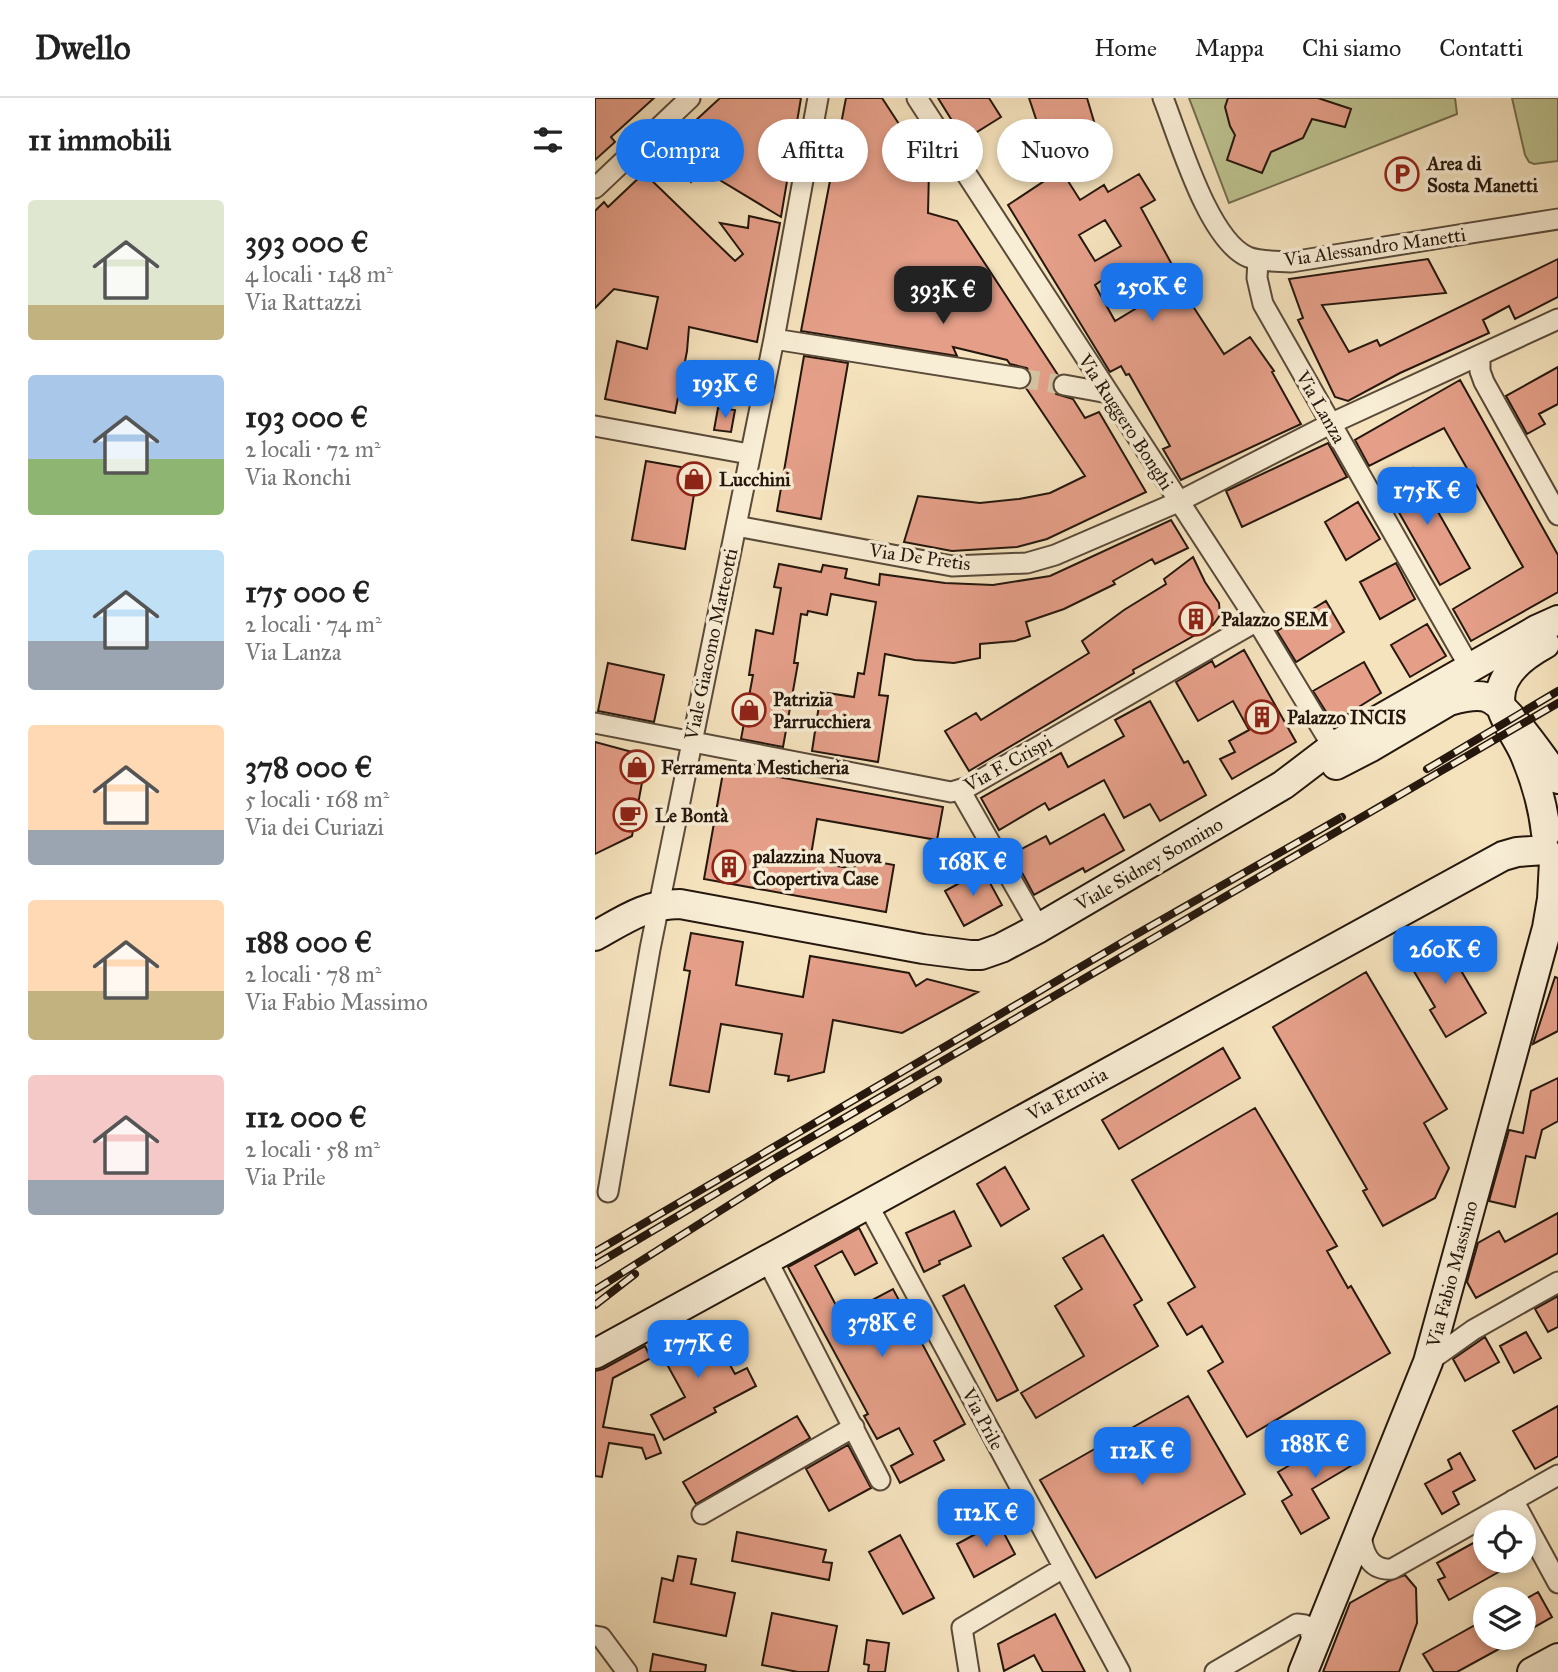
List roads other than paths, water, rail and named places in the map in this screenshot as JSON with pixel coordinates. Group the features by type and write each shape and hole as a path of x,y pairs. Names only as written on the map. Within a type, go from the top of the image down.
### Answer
{"street":[{"name":"Viale Giacomo Matteotti","path":"608,1192 659,904 774,339 818,98"},
{"name":"Via Ruggero Bonghi","path":"917,98 1257,621 1333,747"},
{"name":"Via Alessandro Manetti","path":"1163,98 1206,207 1229,243 1247,256 1258,260 1291,262 1558,219"},
{"path":"595,188 679,102"},
{"name":"Via Lanza","path":"1258,260 1257,278 1263,304 1465,659"},
{"name":"Via De Pretis","path":"736,526 952,566 1027,563 1055,555 1178,502 1330,424 1558,319"},
{"path":"774,339 1020,378"},
{"path":"1480,356 1480,371 1484,382 1558,515"},
{"path":"1064,385 1108,393"},
{"path":"595,425 749,454"},
{"name":"Viale Sidney Sonnino","path":"659,904 680,904 923,950 981,955 1039,928 1283,785 1333,747 1558,620"},
{"name":"Via F. Crispi","path":"595,723 942,791 960,790 1257,621"},
{"path":"1501,706 1501,691 1515,664 1527,653 1558,636"},
{"path":"1283,785 1348,760 1449,701 1462,697 1484,696 1501,706 1558,779"},
{"name":"Via Fabio Massimo","path":"1303,1672 1428,1362 1551,912 1552,846 1540,795 1524,753 1501,706"},
{"path":"960,790 1039,928"},
{"name":"Via Etruria","path":"595,1354 1503,856 1552,846"},
{"path":"595,936 659,904"},
{"name":"Via Prile","path":"867,1203 1120,1672"},
{"path":"766,1258 880,1480"},
{"path":"1428,1362 1473,1330 1558,1282"},
{"path":"702,1514 854,1427"},
{"path":"1361,1531 1365,1555 1380,1569 1392,1569 1558,1475"},
{"path":"1513,1500 1558,1583"},
{"path":"969,1672 962,1628 1063,1568"},
{"path":"1215,1672 1297,1624 1305,1625 1309,1629 1314,1645"},
{"path":"595,1636 601,1637 627,1672"},
{"path":"1532,1672 1558,1657"}],"tunnel":[{"path":"1020,378 1064,385"}],"railway":[{"path":"1427,769 1558,691"},
{"path":"595,1265 1558,703"},
{"path":"595,1252 1135,935 1342,817"},
{"path":"595,1290 775,1176 938,1080"},
{"path":"595,1305 635,1274"}],"place":[{"name":"Area di Sosta Manetti","path":"1402,174"},
{"name":"Lucchini","path":"694,479"},
{"name":"Palazzo SEM","path":"1196,619"},
{"name":"Patrizia Parrucchiera","path":"749,710"},
{"name":"Palazzo INCIS","path":"1262,717"},
{"name":"Ferramenta Mesticheria","path":"637,767"},
{"name":"Le Bontà","path":"630,815"},
{"name":"palazzina Nuova Coopertiva Case","path":"729,867"}]}
